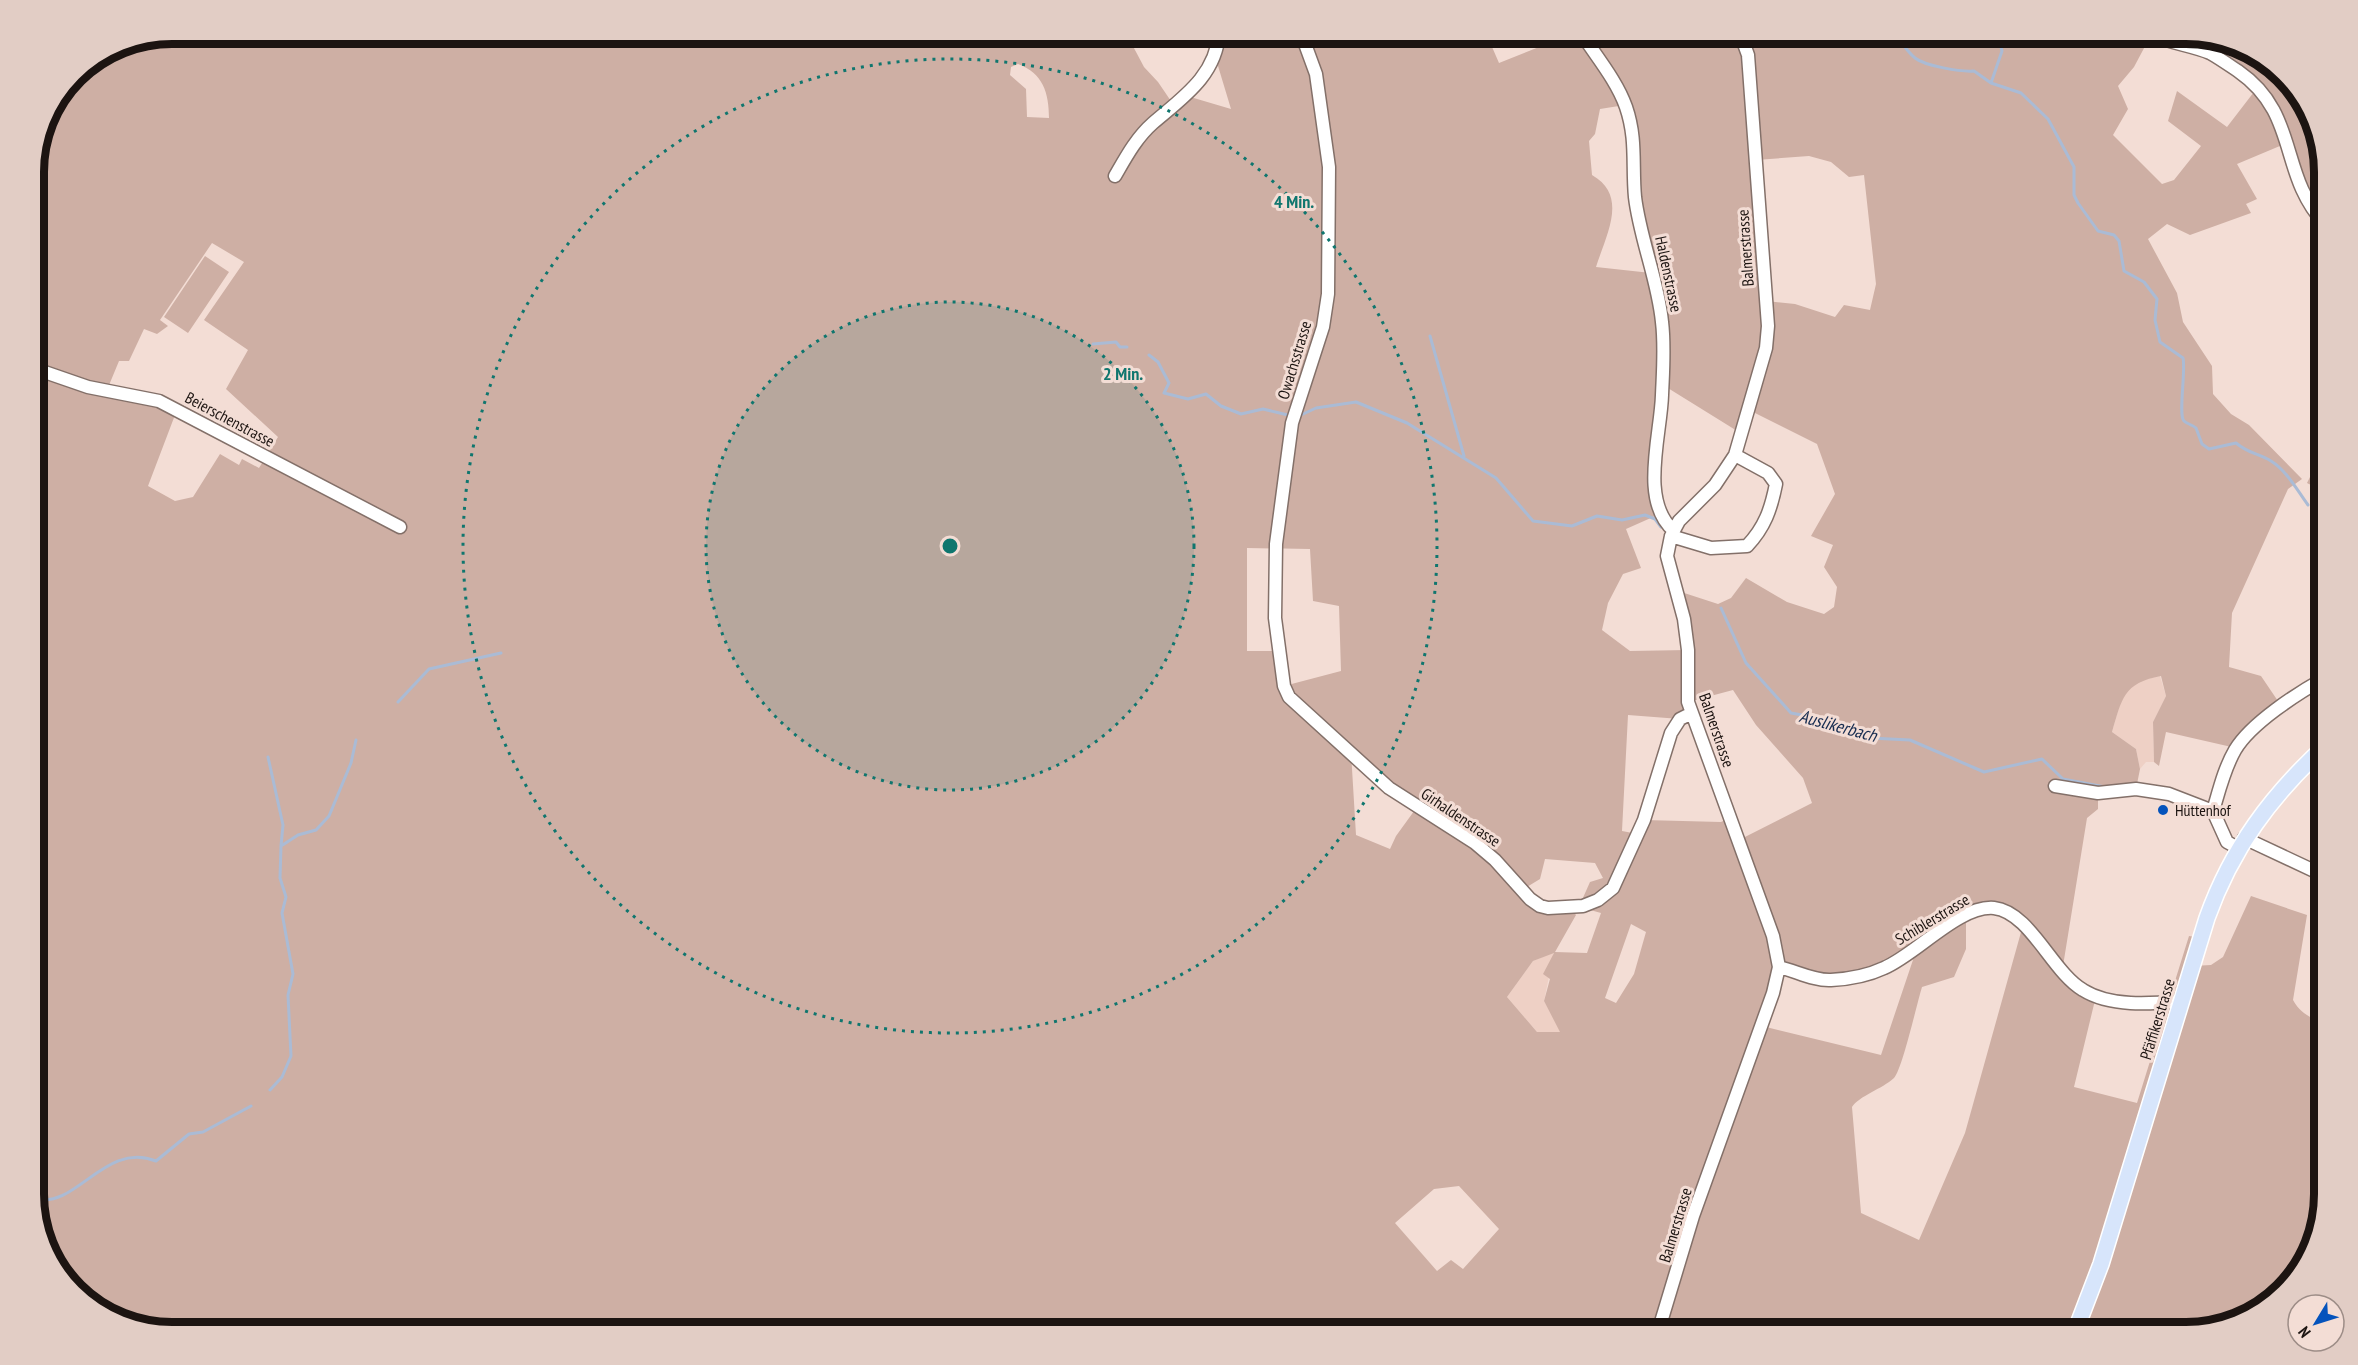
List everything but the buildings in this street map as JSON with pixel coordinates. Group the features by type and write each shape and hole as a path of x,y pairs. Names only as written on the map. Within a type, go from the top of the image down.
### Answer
{"main road":[{"name":"Pfäffikerstrasse","path":"2079,1322 2101,1264 2211,908 2241,843 2288,782 2314,757"}],"street":[{"path":"1115,176 1135,143 1153,123 1187,96 1205,74 1215,56 1217,44"},
{"name":"Owachsstrasse","path":"1289,697 1284,686 1275,618 1276,544 1292,423 1323,327 1328,294 1329,167 1316,74 1305,44"},
{"name":"Haldenstrasse","path":"1588,44 1625,105 1634,137 1635,197 1662,321 1662,421 1653,477 1654,495 1672,533"},
{"name":"Balmerstrasse","path":"1661,1322 1693,1216 1773,993 1779,967 1773,936 1686,694 1688,650 1684,619 1666,556 1672,533 1686,513 1715,485 1735,455 1766,348 1768,326 1748,55 1744,44"},
{"path":"2181,44 2211,54 2239,72 2257,87 2272,105 2283,126 2299,188 2314,213"},
{"path":"2309,208 2314,206"},
{"name":"Beierschenstrasse","path":"44,372 88,387 159,401 400,527"},
{"path":"1672,533 1710,548 1747,546 1757,535 1771,512 1776,484 1763,469 1735,455"},
{"path":"2314,685 2243,738 2229,761 2213,811 2227,842 2241,843 2287,858 2314,871"},
{"name":"Girhaldenstrasse","path":"1289,697 1389,788 1475,843 1495,860 1530,899 1548,908 1583,906 1598,900 1613,888 1644,820 1671,733 1680,719 1692,713"},
{"path":"2055,786 2098,793 2136,789 2169,794 2213,811"},
{"name":"Schiblerstrasse","path":"1779,967 1814,978 1829,980 1857,978 1886,968 1966,915 1983,907 1999,909 2015,916 2062,972 2084,991 2132,1002 2181,1001"}],"shaded area":[{"path":"171,44 1132,44 1144,67 1158,82 1175,107 1187,96 1231,109 1215,56 1214,44 1491,44 1499,63 1546,44 2146,44 2134,67 2118,86 2128,109 2113,135 2162,184 2174,180 2201,146 2168,121 2177,91 2227,127 2257,88 2239,72 2178,44 2203,45 2236,53 2251,61 2277,81 2293,100 2301,115 2312,146 2314,201 2287,143 2237,164 2257,199 2246,204 2251,213 2190,235 2167,224 2148,239 2177,293 2183,322 2212,366 2213,394 2231,414 2249,425 2302,479 2288,489 2232,613 2229,667 2261,676 2282,707 2236,748 2166,732 2159,766 2154,762 2153,722 2166,696 2161,676 2139,683 2126,694 2112,732 2136,749 2140,769 2136,789 2098,793 2098,809 2087,818 2062,972 2096,996 2074,1087 2137,1103 2189,936 2201,938 2193,966 2211,965 2223,957 2251,896 2307,915 2293,1000 2306,1015 2314,1019 2314,1194 2310,1227 2305,1243 2288,1271 2264,1295 2236,1312 2203,1320 2187,1322 171,1322 122,1312 94,1295 75,1278 65,1265 50,1235 44,1202 44,163 53,122 75,87 107,61 130,50","holes":["1018,64 1039,78 1046,92 1049,118 1027,117 1026,89 1010,75 1011,67","1625,105 1651,273 1596,267 1612,217 1610,194 1592,175 1589,141 1595,134 1600,109","1809,156 1831,162 1849,177 1864,175 1876,284 1870,310 1844,305 1835,317 1795,304 1766,301 1756,160","212,243 244,262 204,320 248,350 226,389 278,437 259,468 242,459 239,465 220,454 193,497 175,501 148,486 175,415 136,394 107,390 119,361 129,361 144,329 157,334 168,326 160,320","1663,385 1742,434 1749,410 1817,444 1835,494 1811,536 1833,545 1824,567 1837,587 1834,607 1824,614 1787,602 1746,578 1731,598 1718,604 1675,590 1688,650 1630,651 1602,630 1608,603 1623,574 1641,568 1626,529 1662,513 1654,477","1247,548 1310,549 1313,601 1339,606 1341,671 1284,686 1278,651 1247,651","1733,690 1756,725 1803,778 1812,803 1739,840 1730,818 1721,822 1644,820 1638,834 1622,831 1628,715 1680,719 1692,713 1688,702","1351,752 1417,807 1396,836 1390,849 1356,835","1545,859 1595,863 1603,878 1590,882 1582,900 1583,908 1601,913 1587,953 1555,952 1576,915 1570,908 1540,906 1522,890 1540,879","1999,909 2023,925 1965,1133 1919,1240 1861,1213 1852,1107 1860,1099 1894,1078 1905,1050 1922,987 1954,977 1966,949 1966,916","1631,924 1646,932 1634,974 1616,1003 1605,998","1917,948 1881,1055 1762,1026 1779,967 1829,980 1886,968","1554,953 1543,974 1550,979 1544,1001 1560,1032 1537,1032 1507,997 1533,961","1459,1186 1499,1229 1463,1269 1451,1260 1437,1271 1395,1223 1434,1189"]},
{"path":"205,256 229,272 188,333 164,317"},
{"path":"2314,469 2314,486 2307,483"},
{"path":"2160,676 2166,696 2153,722 2154,762 2146,762 2140,769 2136,749 2112,732 2122,697 2135,682"},
{"path":"1554,952 1544,1001 1561,1032 1537,1032 1507,997 1533,961"}],"waterway":[{"path":"1901,44 1915,58 1927,64 1974,71 1991,83 2021,93 2048,119 2074,167 2074,195 2078,203 2098,231 2114,235 2119,241 2124,271 2144,282 2157,299 2155,320 2160,342 2183,358 2182,417 2184,421 2196,428 2202,444 2209,449 2236,443 2277,465 2308,505"},
{"path":"1991,83 2002,51 2000,44"},
{"path":"1430,336 1464,456"},
{"path":"1093,344 1116,342 1120,347 1127,347"},
{"path":"1149,355 1158,362 1169,383 1164,393 1188,399 1206,394 1221,406 1241,414 1263,409 1288,415"},
{"name":"Auslikerbach","path":"1301,415 1316,408 1356,402 1407,423 1496,478 1533,521 1572,526 1597,516 1622,520 1645,515 1655,519 1661,527"},
{"name":"Auslikerbach","path":"1721,608 1746,663 1791,713 1824,719 1870,738 1910,740 1984,772 2042,759 2063,779 2105,787"},
{"path":"398,702 429,669 501,653"},
{"path":"270,1090 282,1077 291,1056 288,995 293,974 282,913 286,897 280,878 281,846 298,835 316,830 329,816 351,763 356,740"},
{"path":"268,757 283,825 281,846"},
{"path":"44,1199 52,1199 65,1194 106,1167 122,1160 138,1157 156,1161 189,1134 203,1132 251,1106"}],"place":[{"name":"Hüttenhof","path":"2163,810"}]}
